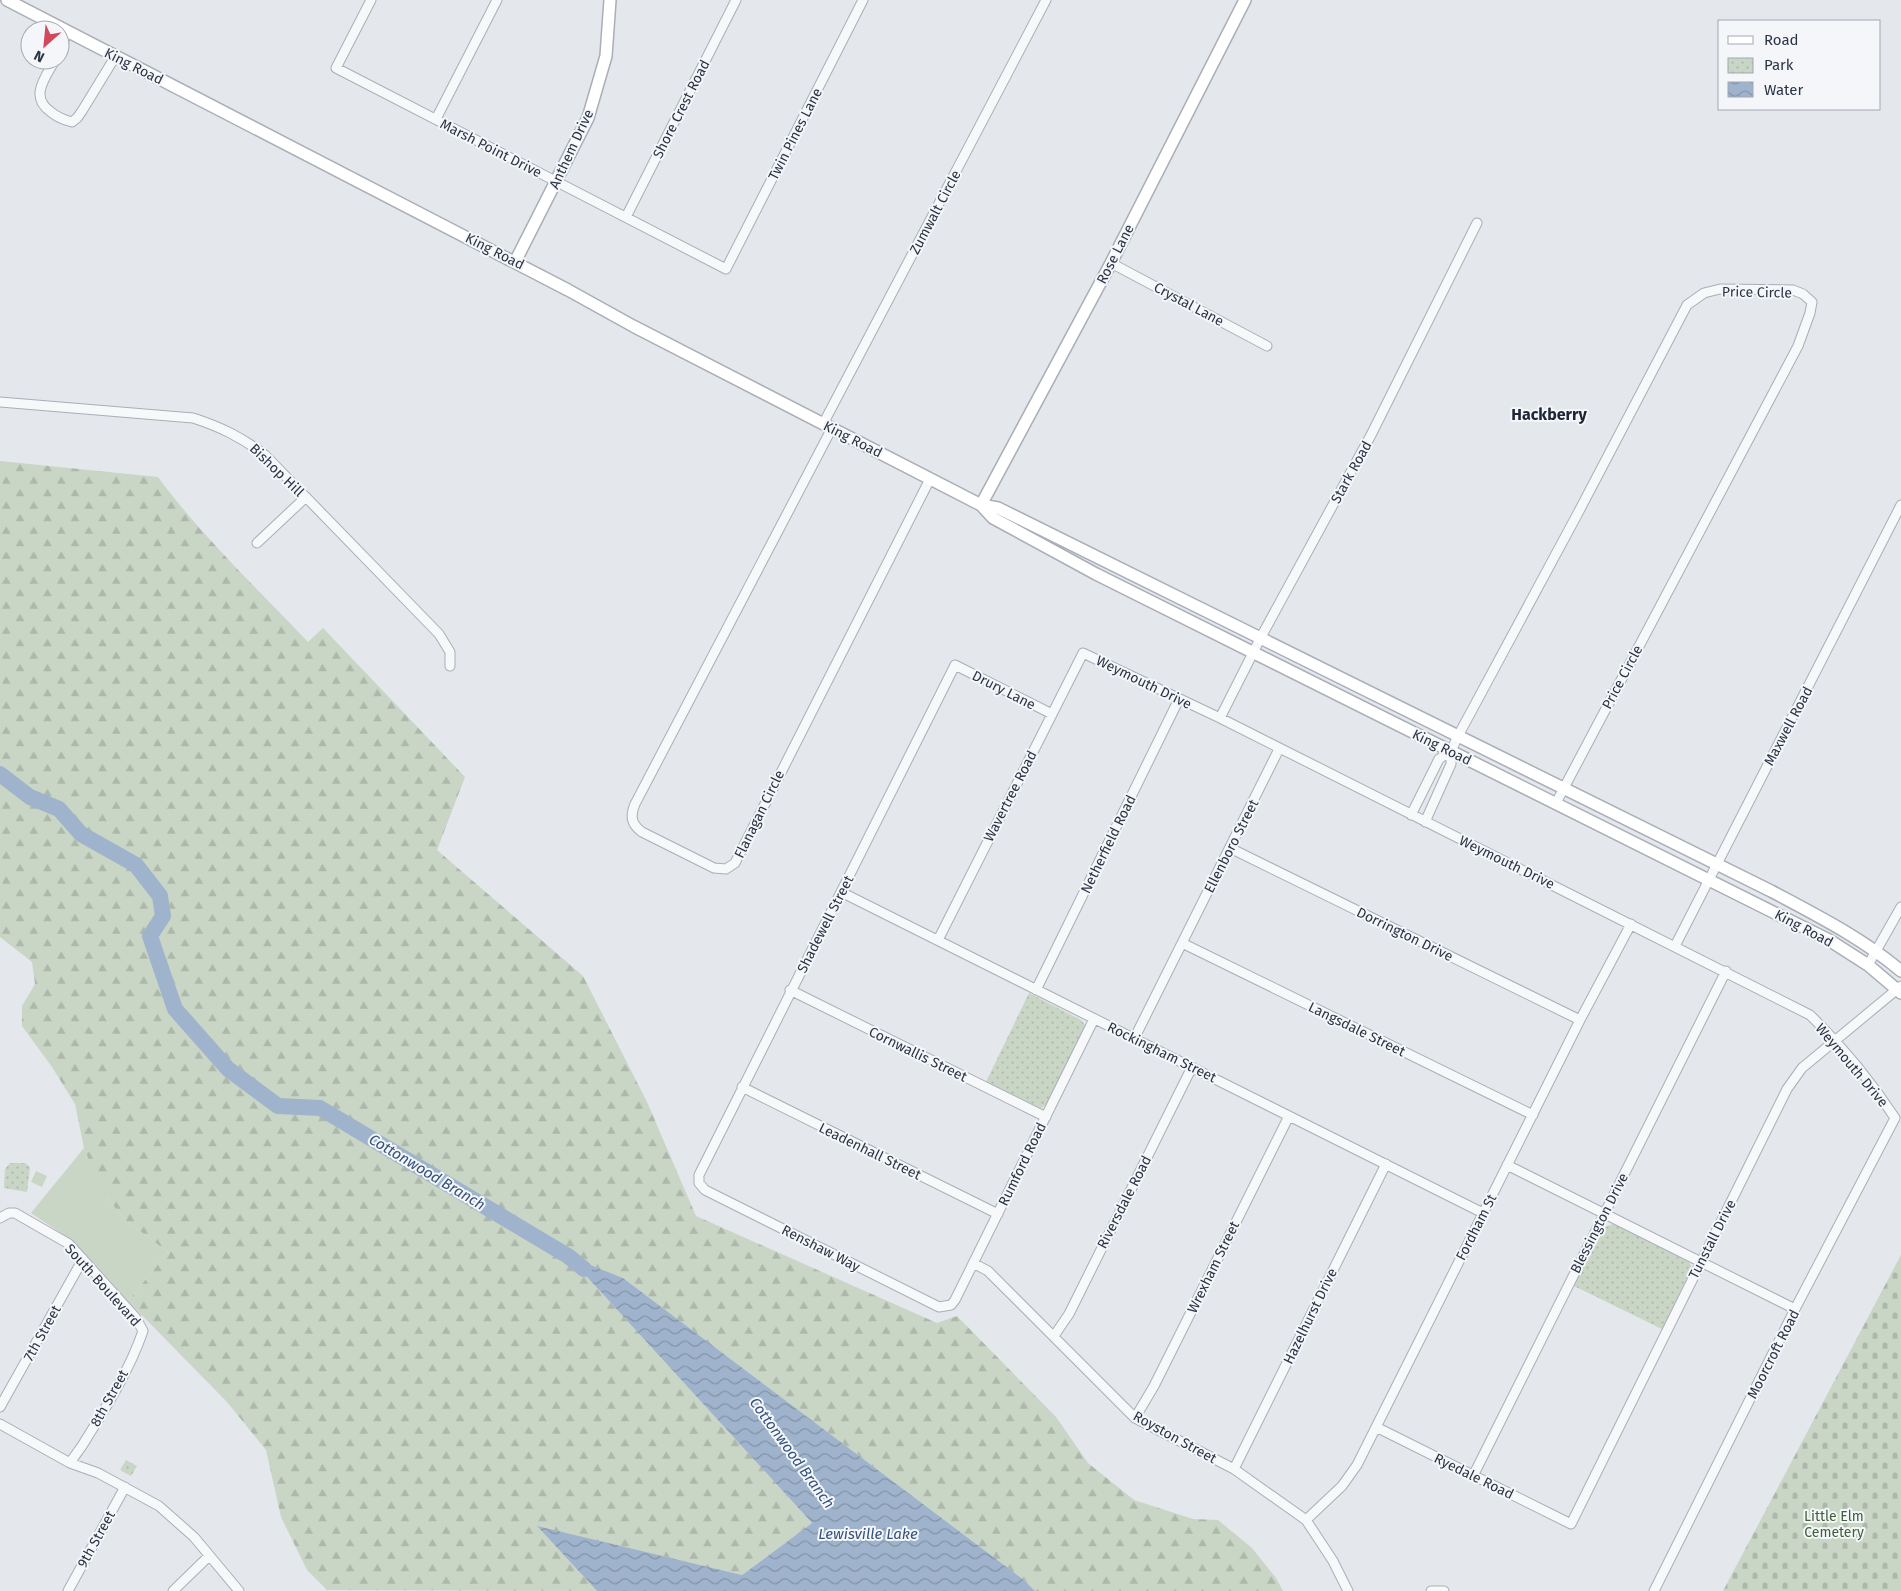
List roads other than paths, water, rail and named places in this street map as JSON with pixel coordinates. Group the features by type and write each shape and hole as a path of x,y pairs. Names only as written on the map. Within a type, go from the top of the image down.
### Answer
{"street":[{"name":"King Road","path":"7,0 46,20"},
{"name":"Marsh Point Drive","path":"371,0 336,68 726,269"},
{"path":"436,119 497,0"},
{"name":"Anthem Drive","path":"515,262 588,118 606,56 610,0"},
{"name":"Shore Crest Road","path":"626,217 736,0"},
{"name":"Twin Pines Lane","path":"726,269 862,0"},
{"name":"Zumwalt Circle","path":"828,426 1046,0"},
{"name":"Rose Lane","path":"981,505 1111,263 1242,1"},
{"name":"King Road","path":"70,32 981,505 998,508 1261,637 1827,920 1901,970"},
{"path":"49,70 40,90 39,99 44,108 72,122 78,118 115,56"},
{"name":"Stark Road","path":"1220,718 1261,637 1371,435 1477,223"},
{"name":"Crystal Lane","path":"1111,263 1266,346"},
{"name":"Price Circle","path":"1458,736 1687,305 1704,293 1720,289 1793,290 1803,294 1812,302 1798,346 1556,803"},
{"name":"Bishop Hill","path":"0,402 193,418 244,438 265,455 439,634 450,652 450,666"},
{"name":"Flanagan Circle","path":"828,426 635,804 632,823 642,832 714,868 726,869 735,863 930,479"},
{"path":"257,543 306,498"},
{"name":"King Road","path":"981,505 993,518 1096,574 1829,940 1868,965 1900,989"},
{"name":"Maxwell Road","path":"1675,946 1901,505"},
{"path":"1157,604 1164,590"},
{"name":"Weymouth Drive","path":"1083,653 1220,718 1424,822 1726,971 1810,1015 1836,1040 1873,1086 1895,1118"},
{"name":"Wavertree Road","path":"938,940 1083,653"},
{"name":"Drury Lane","path":"955,665 1052,714"},
{"name":"Shadewell Street","path":"699,1183 699,1175 742,1087 955,665"},
{"name":"Netherfield Road","path":"1036,990 1179,699"},
{"path":"1390,721 1399,706"},
{"path":"1424,822 1451,764 1451,751 1458,736"},
{"name":"Ellenboro Street","path":"1134,1038 1279,749"},
{"path":"1411,815 1439,759 1451,751"},
{"name":"Dorrington Drive","path":"1230,848 1580,1020"},
{"name":"Rockingham Street","path":"841,892 1483,1213"},
{"path":"1868,965 1901,907"},
{"name":"Fordham St","path":"1306,1520 1339,1490 1352,1473 1580,1020 1631,924"},
{"name":"Langsdale Street","path":"1182,943 1533,1115"},
{"name":"Blessington Drive","path":"1473,1476 1726,971"},
{"name":"Tunstall Drive","path":"1571,1524 1787,1089 1802,1068 1900,989"},
{"name":"Cornwallis Street","path":"790,990 1046,1118"},
{"name":"Rumford Road","path":"947,1306 951,1305 955,1300 974,1263 1094,1019"},
{"name":"Riversdale Road","path":"1054,1336 1069,1314 1192,1067"},
{"name":"Leadenhall Street","path":"742,1087 998,1214"},
{"name":"Wrexham Street","path":"1135,1418 1154,1386 1289,1116"},
{"name":"Moorcroft Road","path":"1654,1591 1795,1309 1895,1118"},
{"name":"Hazelhurst Drive","path":"1234,1468 1386,1164"},
{"path":"1507,1165 1795,1309"},
{"name":"Renshaw Way","path":"699,1183 705,1190 939,1307 947,1306"},
{"name":"South Boulevard","path":"0,1218 8,1213 15,1213 69,1244 136,1318 143,1331"},
{"name":"7th Street","path":"0,1407 83,1259"},
{"name":"Royston Street","path":"974,1263 988,1271 1135,1418 1234,1468 1306,1520 1332,1561 1348,1591"},
{"name":"8th Street","path":"70,1463 85,1441 138,1347 143,1331"},
{"path":"0,1424 70,1463 98,1473 159,1506 194,1537 239,1591"},
{"name":"Ryedale Road","path":"1376,1427 1571,1524"},
{"name":"9th Street","path":"68,1591 125,1487"},
{"path":"173,1591 209,1556"},
{"path":"1431,1591 1444,1591"}],"water":[{"name":"Lewisville Lake","path":"568,1256 623,1278 1024,1580 1035,1591 597,1591 537,1526 742,1575 812,1523"}],"waterway":[{"name":"Cottonwood Branch","path":"0,774 30,797 59,809 81,834 136,865 160,896 163,916 150,936 175,1009 228,1069 278,1106 320,1108 568,1256 584,1269"}],"district":[{"name":"Hackberry","path":"1549,414"}],"park label":[{"name":"Little Elm Cemetery","path":"1834,1524"}]}
